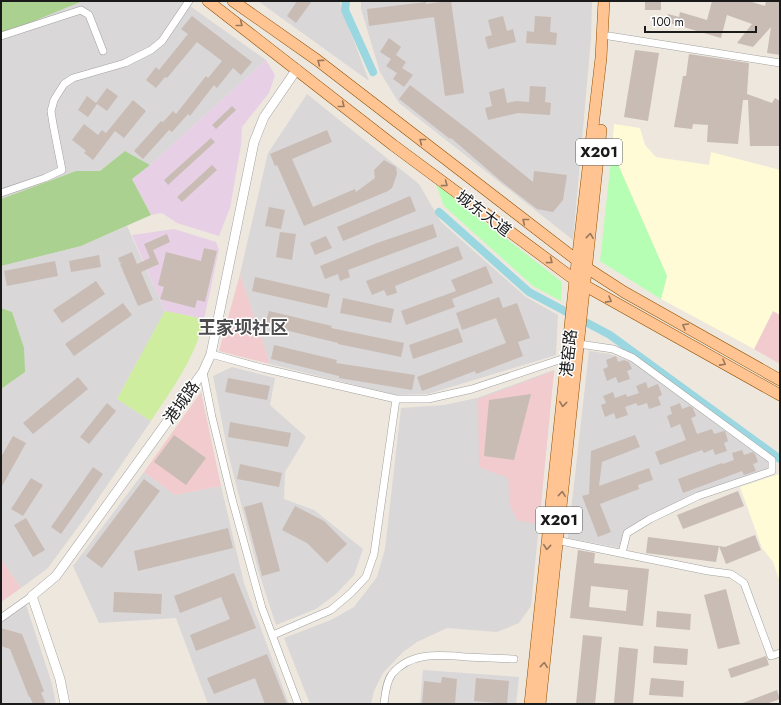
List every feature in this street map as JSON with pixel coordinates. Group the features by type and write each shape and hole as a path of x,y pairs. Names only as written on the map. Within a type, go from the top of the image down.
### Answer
{"main road":[{"name":"城东大道","path":"208,1 393,145 585,287 780,395"},
{"name":"城东大道","path":"233,1 317,60 583,265 631,296 780,380"},
{"name":"港窑路","path":"578,302 585,287 583,265 601,58 604,1"},
{"name":"港窑路","path":"540,704 576,339 578,302 575,280 583,265 608,58 610,1"},
{"name":"港窑路","path":"530,704 568,357 576,339"}],"street":[{"path":"1,193 46,178 62,170 52,124 51,110 54,100 64,84 73,78 125,64 151,50 162,41 189,1"},
{"path":"1,36 81,10 89,15 103,51"},
{"path":"609,36 780,63"},
{"name":"港城路","path":"32,596 56,576 204,372 211,354 254,142 264,117 297,69"},
{"path":"576,339 613,350 633,358 772,460 772,471 698,496 644,523 627,534 622,553"},
{"path":"211,354 262,368 396,399 428,399 464,391 568,357"},
{"path":"204,372 212,417 232,499 262,608 298,704"},
{"path":"273,635 330,610 351,593 366,577 374,554 396,399"},
{"path":"556,540 732,574 744,583 770,656 780,652"},
{"path":"1,618 32,596 60,679 65,704"},
{"path":"384,704 386,691 392,675 403,664 420,657 434,655 514,659"}],"shaded area":[{"path":"83,1 183,1 266,60 150,165 125,151 100,171 76,171 1,199 1,33 12,30"},
{"path":"258,1 340,1 369,81"},
{"path":"361,1 592,1 591,39 573,240 399,103 380,72 361,9"},
{"path":"266,60 275,75 269,93 242,127 241,145 230,208 219,236 177,223 162,213 151,215 132,179 150,165"},
{"path":"307,94 419,184 441,222 526,297 558,315 556,355 428,394 396,395 270,364 240,274 268,153"},
{"path":"614,124 640,128 645,145 656,157 709,165 711,152 780,170 780,315 773,311 754,349 661,299 667,276 612,151"},
{"path":"127,226 165,311 117,399 151,421 89,512 48,568 21,588 1,559 1,389 25,372 12,312 1,308 1,266 81,246"},
{"path":"174,229 216,242 219,250 204,319 165,311 132,235"},
{"name":"王家坝社区","path":"240,274 270,364 219,351"},
{"path":"773,311 780,315 780,364 754,349"},
{"path":"589,351 610,354 632,362 768,461 770,469 697,494 624,533 620,548 568,538"},
{"path":"232,367 275,378 270,405 306,437 285,472 284,499 314,510 363,549 354,575 336,594 316,609 276,625 258,570 228,453 213,376"},
{"path":"554,370 531,606 519,623 497,632 447,628 417,642 403,652 383,673 374,691 371,704 310,704 284,638 331,620 354,607 377,577 385,549 401,408 444,405 477,398"},
{"path":"554,371 539,524 517,520 510,506 508,478 479,467 478,399"},
{"path":"201,392 221,486 175,495 144,472"},
{"path":"144,472 175,495 221,486 244,583 289,704 208,704 176,618 99,623 73,566"},
{"path":"780,474 780,582 773,562 762,548 740,487"},
{"path":"1,559 21,588 1,602"},
{"path":"26,605 52,684 56,704 1,704 1,622"},
{"path":"423,670 519,677 516,704 420,704"}],"green space":[{"path":"1,1 83,1 12,30 1,33"},
{"path":"125,151 150,165 132,179 151,215 81,246 1,266 1,199 76,171 100,171"},
{"path":"612,151 667,276 661,299 600,261"},
{"path":"436,184 562,282 561,301 533,286 444,206"},
{"path":"1,308 12,312 24,348 25,372 1,389"},
{"path":"165,311 204,319 189,360 175,385 151,421 117,399"}],"building":[{"path":"297,1 312,1 296,23 287,16"},
{"path":"451,1 464,93 445,96 434,17 369,26 367,9"},
{"path":"645,1 661,1 661,10 645,10"},
{"path":"712,1 749,1 765,6 766,1 780,1 780,55 767,53 771,27 753,47 737,43 752,24 727,15 721,38 666,22 668,14 679,17 680,12 707,20"},
{"path":"192,16 252,62 241,75 233,68 217,88 214,85 190,116 188,114 172,132 169,130 143,159 134,151 161,121 163,122 173,111 176,114 206,76 208,78 222,61 197,42 167,78 165,77 156,88 146,80 156,67 159,70 188,34 181,29"},
{"path":"503,16 507,31 513,29 516,42 488,49 485,37 492,35 488,20"},
{"path":"535,16 551,17 550,32 557,33 556,45 526,43 527,31 534,32"},
{"path":"389,38 401,47 396,55 406,62 402,68 413,75 404,87 393,79 397,73 386,66 391,59 380,52"},
{"path":"635,50 659,53 648,121 624,117"},
{"path":"689,54 749,63 747,94 772,103 775,98 780,101 780,146 750,146 748,100 743,100 738,144 707,142 708,125 693,124 692,129 674,127 683,76 686,76"},
{"path":"410,85 533,182 534,171 567,175 563,200 553,212 537,209 502,182 451,138 450,139 399,99"},
{"path":"530,86 546,87 545,102 551,103 550,115 518,113 488,120 485,108 492,106 489,92 504,88 507,103 516,101 529,102"},
{"path":"107,88 118,96 107,111 97,104 88,117 78,110 87,96 96,103"},
{"path":"133,100 146,111 124,138 115,131 93,160 84,153 86,151 72,140 84,124 98,135 102,130 106,133"},
{"path":"232,106 236,110 216,129 212,125"},
{"path":"327,130 332,142 292,159 313,207 355,189 356,192 375,178 374,170 384,160 396,167 397,174 392,188 388,191 304,226 277,165 275,166 270,154"},
{"path":"211,138 215,142 168,185 164,180"},
{"path":"212,165 217,170 182,202 177,197"},
{"path":"410,196 416,211 343,241 337,227"},
{"path":"269,207 285,210 281,229 265,226"},
{"path":"433,224 437,237 348,270 350,277 340,281 338,274 325,279 320,266 377,243"},
{"path":"280,232 296,234 292,260 276,257"},
{"path":"167,234 170,242 153,250 159,264 141,272 153,300 138,306 120,264 123,262 120,263 118,258 132,252 137,264 150,258 144,244"},
{"path":"326,236 332,248 315,255 310,243"},
{"path":"458,246 463,259 395,286 397,293 387,296 384,290 372,295 366,281"},
{"path":"204,248 217,251 205,302 197,300 195,308 160,299 164,287 158,285 166,252 201,261"},
{"path":"99,255 101,267 71,272 69,261"},
{"path":"55,261 58,276 7,286 4,271"},
{"path":"486,266 493,283 452,299 455,307 406,325 401,311 456,291 451,280"},
{"path":"255,277 330,294 327,308 252,291"},
{"path":"96,281 105,294 62,323 53,310"},
{"path":"499,297 503,308 517,303 530,338 518,342 523,356 476,374 475,371 422,391 417,377 506,343 496,318 462,330 456,313"},
{"path":"343,298 394,309 391,323 340,313"},
{"path":"123,303 132,315 74,356 65,344"},
{"path":"269,311 332,326 331,328 404,343 401,357 338,344 265,325"},
{"path":"458,328 463,342 413,359 409,345"},
{"path":"274,345 337,360 336,363 415,375 412,390 339,378 339,376 271,359"},
{"path":"616,356 618,362 624,360 629,362 632,369 627,371 630,379 618,383 616,377 607,381 603,369 608,367 606,360"},
{"path":"78,377 88,389 33,434 23,423"},
{"path":"228,378 270,386 267,400 225,392"},
{"path":"646,382 648,388 658,384 662,395 658,397 661,405 649,409 647,403 638,406 636,403 625,407 628,415 616,419 614,413 605,417 601,405 606,403 603,396 613,392 615,398 626,394 627,397 639,393 636,386"},
{"path":"531,394 514,460 484,456 489,400"},
{"path":"107,403 116,411 89,444 80,437"},
{"path":"680,403 682,409 690,406 693,408 696,416 691,418 697,434 712,429 714,434 725,431 728,441 724,443 727,451 715,455 713,449 704,453 702,450 660,465 655,452 686,440 680,424 671,428 667,416 672,414 670,407"},
{"path":"230,422 291,433 288,447 228,437"},
{"path":"174,435 206,458 186,485 154,462"},
{"path":"635,435 640,447 602,462 599,486 649,468 653,480 638,485 639,489 600,504 611,532 598,537 582,496 589,494 591,451"},
{"path":"13,436 26,443 1,488 1,457"},
{"path":"742,450 744,455 753,452 755,454 758,462 753,464 756,471 744,475 742,471 683,493 678,479 734,460 732,453"},
{"path":"240,464 282,473 279,487 237,479"},
{"path":"93,467 103,474 61,534 51,527"},
{"path":"31,478 43,485 23,516 11,509"},
{"path":"144,479 160,491 102,568 86,556"},
{"path":"738,491 744,506 683,529 677,515"},
{"path":"262,502 280,571 262,576 244,507"},
{"path":"295,506 324,521 347,544 327,563 307,543 282,530"},
{"path":"26,518 45,550 33,557 14,525"},
{"path":"228,528 233,548 138,571 134,551"},
{"path":"755,535 761,550 726,564 719,546 725,547"},
{"path":"648,537 719,546 716,562 646,553"},
{"path":"578,550 595,553 594,563 649,569 643,626 570,618","holes":["591,586 628,590 626,611 589,607"]},
{"path":"234,573 256,628 196,651 190,635 230,619 221,597 180,613 174,596"},
{"path":"726,589 740,644 718,649 704,595"},
{"path":"114,592 162,594 161,614 113,612"},
{"path":"657,611 691,614 690,630 656,627"},
{"path":"1,628 22,634 44,691 41,693 46,704 33,704 10,649 1,646"},
{"path":"583,635 602,637 595,704 576,704"},
{"path":"654,646 688,649 687,665 653,663"},
{"path":"619,647 638,649 633,704 614,703"},
{"path":"267,654 287,704 265,704 255,678 214,694 207,678"},
{"path":"766,656 769,665 731,678 728,669"},
{"path":"442,677 457,679 455,704 422,704 424,681 441,683"},
{"path":"476,678 509,681 507,704 474,701"},
{"path":"651,678 684,681 683,697 649,695"},
{"path":"777,690 780,699 766,704 740,704"}],"waterway":[{"path":"346,1 345,10 373,72"},
{"path":"439,212 529,292 610,335 780,459"}],"district":[{"name":"王家坝社区","path":"243,328"}]}
